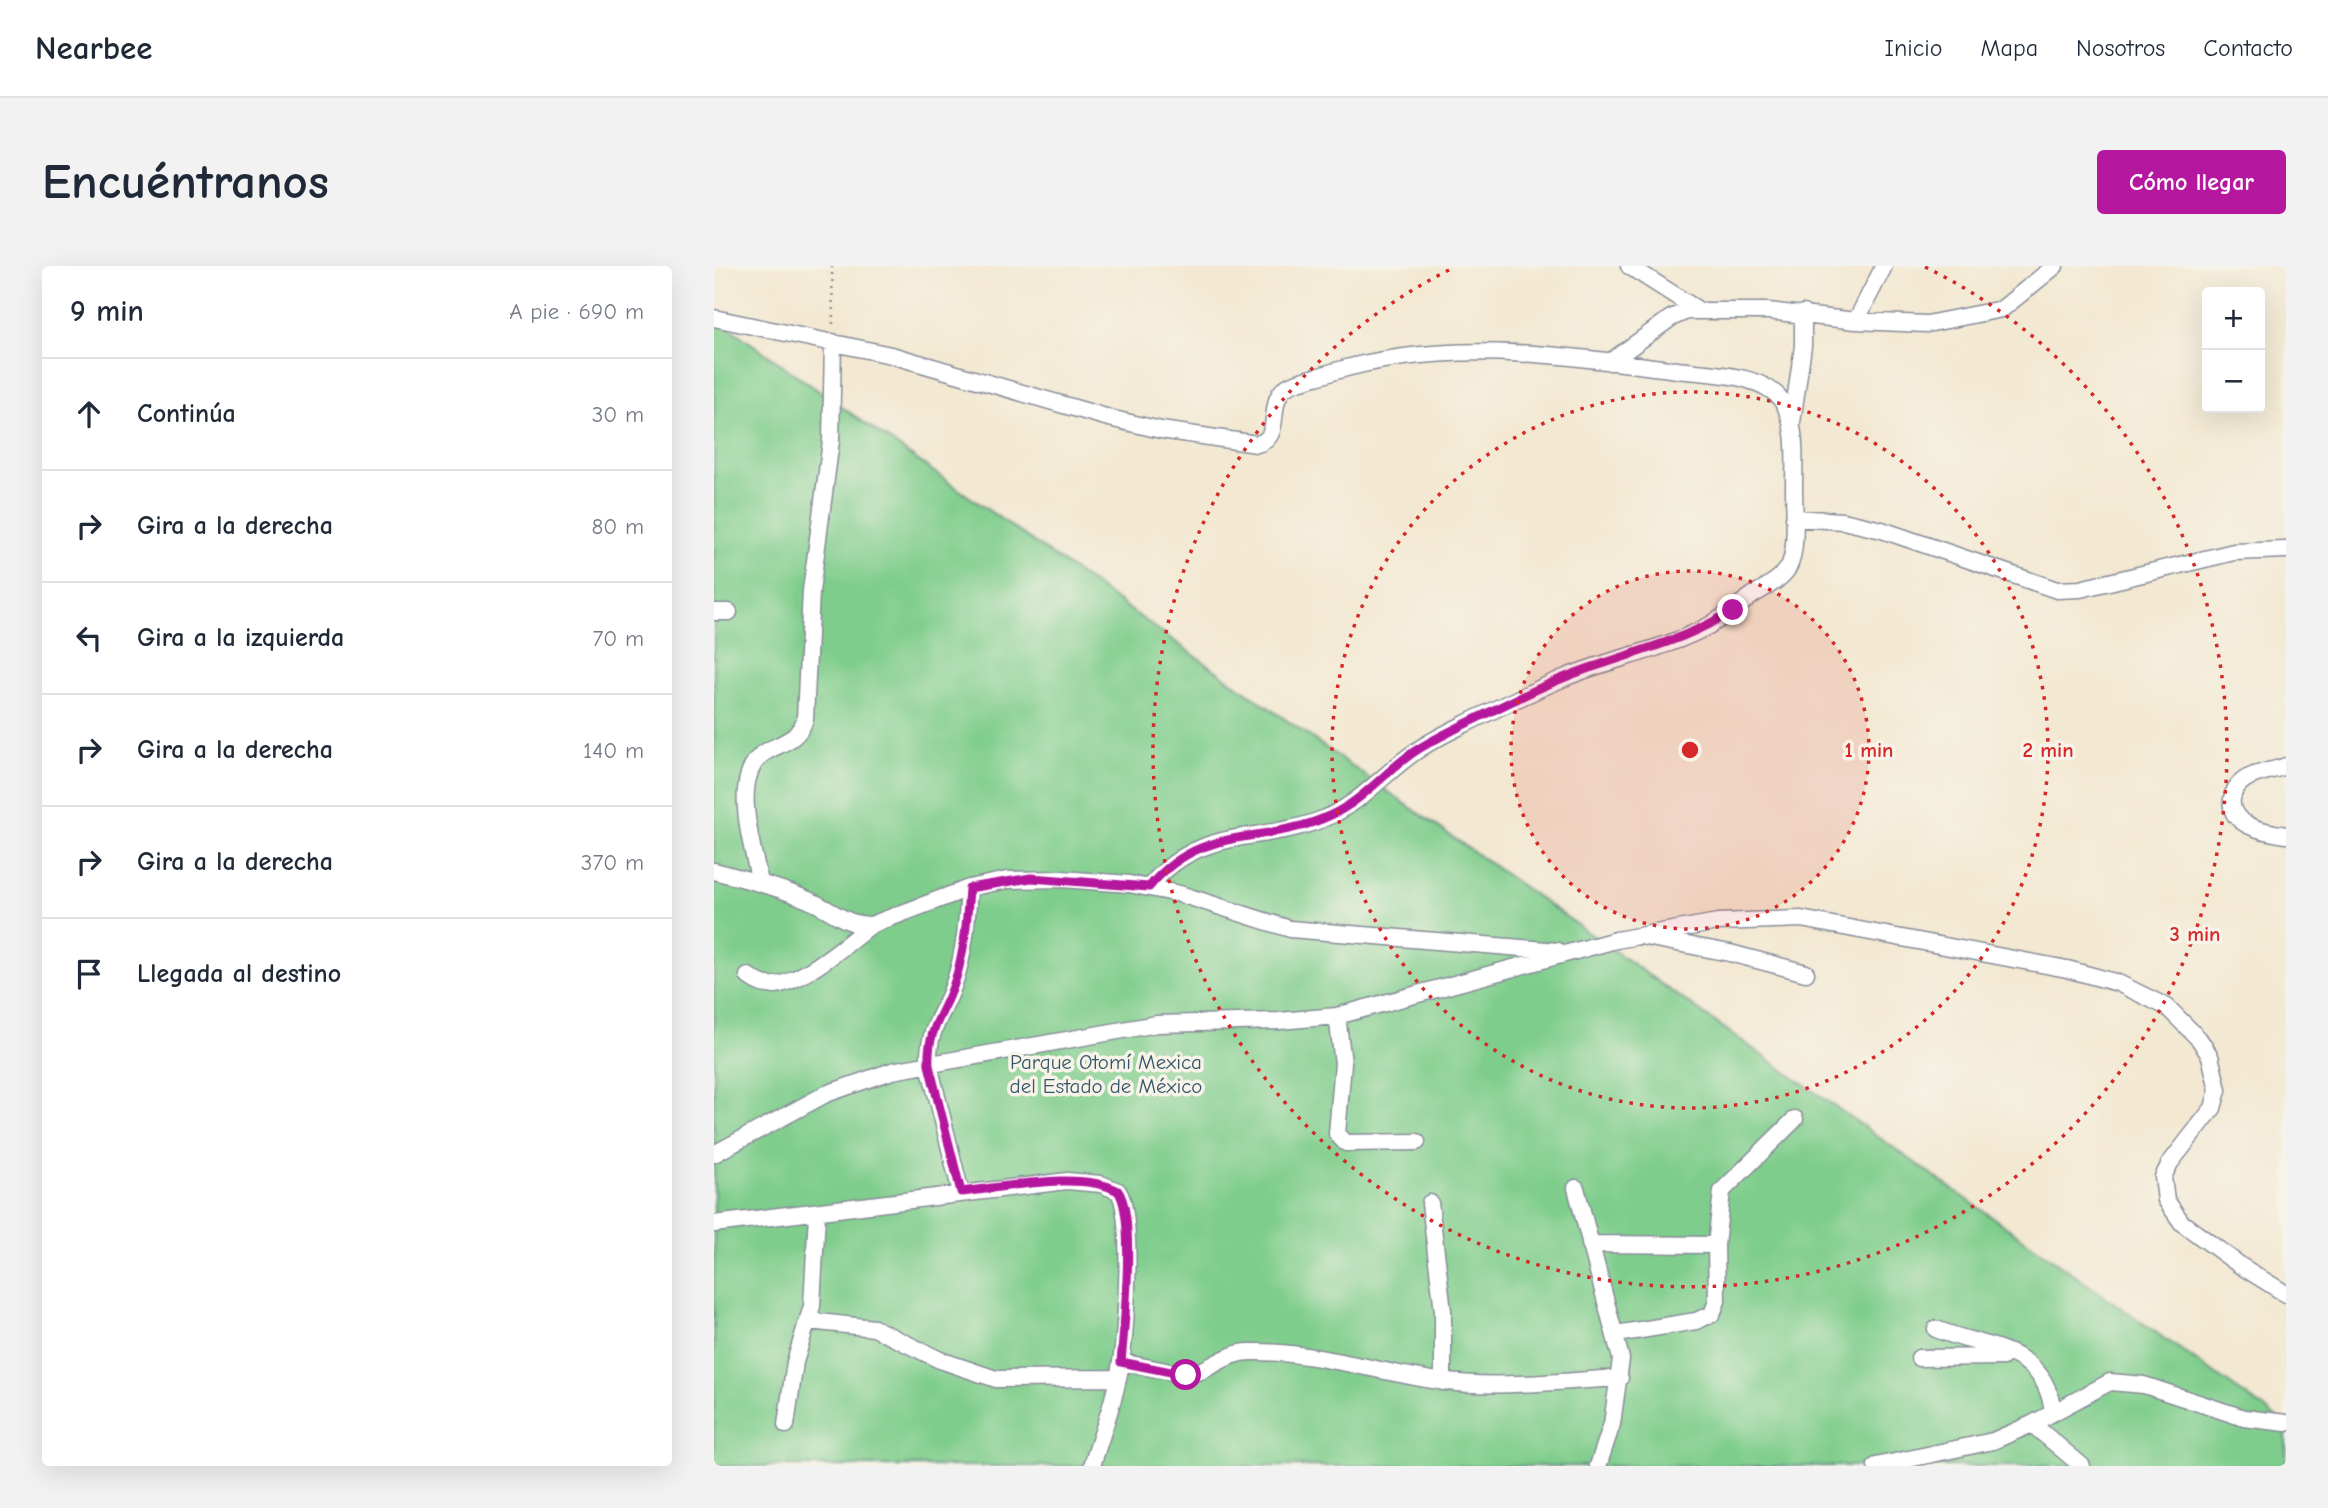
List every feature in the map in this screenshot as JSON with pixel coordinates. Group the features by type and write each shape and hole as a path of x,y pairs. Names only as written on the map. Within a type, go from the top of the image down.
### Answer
{"street":[{"path":"1629,266 1698,310"},
{"path":"1856,321 1884,266"},
{"path":"1610,362 1671,318 1698,310 1803,313 1856,321 1927,324 2002,309 2055,266"},
{"path":"1149,887 1164,870 1200,847 1221,839 1311,823 1330,816 1352,804 1410,755 1434,740 1576,673 1647,651 1709,626 1788,568 1794,517 1791,428 1803,346 1803,313"},
{"path":"714,318 833,342 930,366 1109,418 1161,430 1258,444 1265,442 1273,431 1275,402 1283,390 1352,366 1412,356 1478,352 1551,355 1753,383 1778,397 1791,428"},
{"path":"760,883 745,780 756,758 788,741 797,733 805,719 811,592 831,440 833,342"},
{"path":"1794,517 1843,521 1882,530 2057,590 2080,589 2234,552 2286,550"},
{"path":"2286,766 2246,778 2235,789 2232,809 2240,820 2266,832 2286,835"},
{"path":"714,871 760,883 815,903 851,923 871,925"},
{"path":"748,976 769,986 782,983 829,957 871,925 969,888 1031,878 1149,887 1290,929 1568,952"},
{"path":"961,1192 929,1065 930,1035 960,967 969,888"},
{"path":"714,1154 837,1090 892,1071 1157,1024 1279,1021 1337,1016 1568,952 1640,936 1718,922 1801,919 2067,969 2142,992 2183,1021 2204,1047 2216,1074 2218,1090 2213,1108 2170,1163 2163,1177 2166,1200 2182,1223 2241,1266 2286,1294"},
{"path":"1640,936 1806,973"},
{"path":"1337,1016 1343,1063 1338,1134 1346,1143 1417,1142"},
{"path":"1616,1334 1696,1321 1712,1314 1717,1301 1716,1245 1722,1191 1795,1119"},
{"path":"714,1224 817,1214 961,1192 1067,1181 1101,1184 1118,1191 1124,1206 1126,1298 1119,1370 1092,1466"},
{"path":"1576,1188 1616,1334 1620,1378 1612,1424 1598,1466"},
{"path":"1430,1203 1443,1311 1443,1382"},
{"path":"786,1425 795,1362 809,1321 817,1214"},
{"path":"1590,1244 1716,1245"},
{"path":"809,1321 874,1328 950,1364 996,1379 1119,1370 1196,1374 1237,1353 1270,1353 1443,1382 1493,1384 1620,1378"},
{"path":"1936,1329 2023,1357 2045,1380 2053,1412"},
{"path":"1919,1358 2023,1357"},
{"path":"1875,1466 1970,1449 2032,1424 2110,1382 2124,1381 2244,1418 2286,1423"},
{"path":"2032,1424 2082,1466"}],"path":[{"path":"832,266 833,342"}],"green space":[{"name":"Parque Otomí Mexica del Estado de México","path":"714,317 2286,1424 2286,1466 714,1466"}],"route":[{"path":"1186,1375 1121,1362 1126,1298 1126,1244 1124,1206 1118,1191 1101,1184 1067,1181 961,1192 929,1065 928,1049 930,1035 960,967 969,888 1031,878 1149,887 1179,858 1200,847 1221,839 1311,823 1330,816 1352,804 1410,755 1434,740 1564,678 1647,651 1709,626 1733,610"}]}
